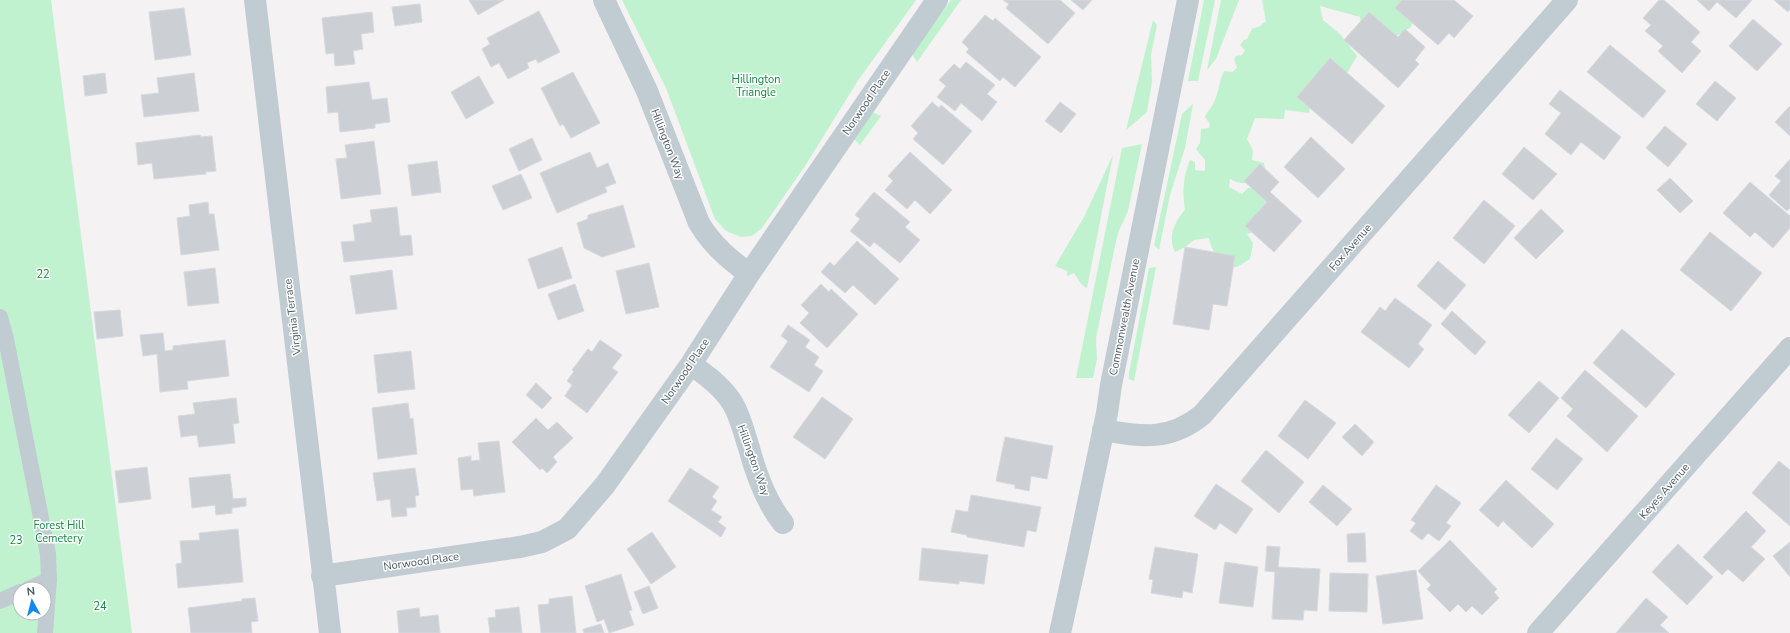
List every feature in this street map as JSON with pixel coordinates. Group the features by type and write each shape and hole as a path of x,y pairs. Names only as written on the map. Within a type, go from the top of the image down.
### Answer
{"street":[{"name":"Virginia Terrace","path":"255,0 322,576 330,633"},
{"name":"Hillington Way","path":"604,0 650,97 699,223 706,235 724,255 749,274"},
{"name":"Norwood Place","path":"322,576 520,548 542,542 567,529 605,485 691,364 749,274 937,0"},
{"name":"Commonwealth Avenue","path":"1060,633 1080,546 1103,430 1110,385 1188,0"},
{"name":"Fox Avenue","path":"1103,430 1139,436 1156,435 1180,429 1192,423 1202,415 1567,0"},
{"name":"Keyes Avenue","path":"1538,633 1790,348"},
{"name":"Hillington Way","path":"691,364 716,383 733,405 742,424 762,486 774,510 783,523"}],"lane":[{"path":"0,319 48,554 49,580 45,633"},
{"path":"0,601 12,596"}],"green space":[{"name":"Forest Hill Cemetery","path":"0,0 51,0 132,633 0,633"},
{"name":"Hillington Triangle","path":"622,0 916,0 859,79 805,166 762,228 752,236 741,237 726,231 715,219 666,88"},
{"path":"951,0 961,0 917,62 912,54"},
{"path":"1204,0 1215,0 1198,81 1188,81"},
{"path":"1221,0 1239,0 1216,59 1207,70"},
{"path":"1262,0 1420,0 1411,27 1382,45 1362,36 1360,17 1320,6 1323,20 1340,34 1357,56 1342,82 1313,92 1309,113 1285,110 1284,119 1255,118 1247,139 1253,150 1252,160 1264,163 1267,177 1248,183 1240,183 1230,179 1229,187 1242,194 1248,188 1262,186 1271,195 1256,231 1247,234 1253,243 1250,259 1237,267 1224,267 1217,257 1209,238 1194,240 1175,252 1172,235 1175,224 1185,210 1184,185 1190,160 1195,162 1195,170 1205,171 1205,160 1196,149 1200,143 1201,129 1209,128 1210,124 1205,117 1215,100 1224,71 1232,72 1237,68 1234,59 1236,56 1242,55 1245,50 1240,45 1247,39 1252,29 1260,26 1266,21"},
{"path":"1153,20 1157,25 1151,55 1152,82 1147,112 1126,130"},
{"path":"1193,104 1185,148 1170,195 1159,250 1154,245 1182,114"},
{"path":"872,112 881,116 860,145 853,138"},
{"path":"1142,144 1128,211 1118,233 1115,246 1096,338 1097,359 1093,378 1076,378 1122,148"},
{"path":"1113,155 1087,288 1082,285 1074,273 1067,276 1067,271 1055,266 1084,217"},
{"path":"1156,267 1134,381 1129,379 1129,373 1149,268"}],"building":[{"path":"469,0 504,0 478,15"},
{"path":"1003,0 1060,0 1075,13 1048,44 1006,8 1009,4"},
{"path":"1071,0 1092,0 1083,10"},
{"path":"1402,0 1454,0 1473,16 1454,38 1449,33 1438,45 1395,8"},
{"path":"1659,0 1664,0 1700,32 1691,42 1701,51 1682,73 1658,51 1663,46 1645,31 1651,25 1643,18"},
{"path":"1697,0 1752,0 1736,18 1717,2 1709,11"},
{"path":"1774,0 1790,0 1790,9 1788,12"},
{"path":"420,4 422,22 395,26 392,7"},
{"path":"184,8 191,55 155,60 149,12"},
{"path":"539,11 560,52 538,63 536,59 527,63 529,68 508,79 499,63 491,67 482,49 490,44 487,38"},
{"path":"372,12 374,32 361,34 363,49 353,51 355,64 335,66 334,53 326,54 322,18"},
{"path":"1369,12 1398,37 1405,29 1425,47 1415,60 1419,64 1398,88 1344,40"},
{"path":"985,15 993,21 995,18 1041,57 1015,87 1003,77 1000,81 966,52 969,49 962,42"},
{"path":"1753,19 1782,44 1757,71 1729,46"},
{"path":"1610,45 1666,91 1643,118 1587,72"},
{"path":"1330,58 1385,106 1352,144 1297,97"},
{"path":"966,62 995,85 987,94 997,102 982,121 961,103 955,111 937,97 946,86 939,80 954,64 960,69"},
{"path":"573,72 600,123 571,138 563,124 560,126 541,88"},
{"path":"105,73 107,93 85,96 83,76"},
{"path":"194,73 199,111 144,117 141,95 159,93 157,78"},
{"path":"479,76 494,103 466,119 451,92"},
{"path":"1715,81 1736,98 1717,121 1696,104"},
{"path":"369,82 372,100 387,98 390,122 375,124 375,128 340,132 338,112 328,113 326,87"},
{"path":"1560,90 1621,137 1604,160 1581,142 1571,155 1545,134 1561,113 1549,104"},
{"path":"932,102 939,108 941,105 972,131 943,165 913,139 918,133 911,126"},
{"path":"1060,102 1076,114 1061,133 1045,121"},
{"path":"1790,106 1790,136 1775,122"},
{"path":"1665,126 1687,144 1668,167 1646,148"},
{"path":"200,135 201,137 212,136 216,171 205,172 206,174 154,179 152,163 138,165 136,143"},
{"path":"1311,137 1345,169 1318,198 1284,167"},
{"path":"532,138 542,160 519,171 509,149"},
{"path":"374,141 381,194 341,199 336,159 347,158 345,145"},
{"path":"1524,147 1557,174 1533,200 1502,174"},
{"path":"590,152 597,168 608,163 616,183 605,187 607,192 557,213 540,173"},
{"path":"910,152 952,190 930,214 915,200 907,209 885,190 893,181 888,176"},
{"path":"1790,159 1790,208 1787,211 1769,195 1781,181 1775,176"},
{"path":"437,161 441,192 412,196 408,165"},
{"path":"1260,164 1279,182 1270,192 1302,221 1274,252 1245,226 1267,202 1244,181"},
{"path":"521,174 532,198 503,210 492,186"},
{"path":"1670,178 1693,201 1680,213 1657,190"},
{"path":"1750,182 1790,216 1790,228 1773,248 1755,232 1750,237 1723,213"},
{"path":"874,192 910,222 905,227 920,240 900,263 874,242 870,247 850,231 860,219 855,215"},
{"path":"1484,200 1515,226 1484,264 1453,238"},
{"path":"208,202 209,214 214,214 219,250 181,255 177,218 190,216 189,205"},
{"path":"623,205 635,247 602,257 584,248 577,223 588,219 588,215"},
{"path":"397,207 400,236 411,235 413,255 344,262 341,242 355,241 353,225 372,222 370,210"},
{"path":"1541,209 1564,231 1536,259 1514,238"},
{"path":"1710,232 1762,273 1731,311 1680,270"},
{"path":"857,241 899,279 875,305 853,285 845,293 821,272 830,262 834,266"},
{"path":"562,247 572,278 538,289 528,259"},
{"path":"1185,247 1235,256 1227,306 1213,304 1209,330 1173,324"},
{"path":"1438,261 1466,285 1445,310 1417,286"},
{"path":"649,263 659,307 626,314 616,271"},
{"path":"215,268 219,303 188,306 184,272"},
{"path":"392,270 397,309 356,314 350,276"},
{"path":"575,284 584,311 558,320 548,294"},
{"path":"821,284 829,292 831,289 858,314 827,348 800,323 809,313 801,305"},
{"path":"1395,298 1432,325 1418,344 1424,349 1409,368 1361,332 1380,307 1385,311"},
{"path":"120,310 123,336 97,339 94,312"},
{"path":"1452,311 1486,342 1475,355 1441,324"},
{"path":"788,325 810,340 805,347 819,357 814,365 823,371 809,392 770,367 788,341 781,336"},
{"path":"1622,329 1675,374 1646,408 1593,363"},
{"path":"163,333 165,351 173,350 173,346 225,340 229,376 187,381 188,389 160,392 157,354 143,356 140,335"},
{"path":"600,340 622,355 612,368 618,372 587,413 565,396 572,385 567,381 574,371 572,370 588,349 592,352"},
{"path":"411,351 415,389 378,393 374,355"},
{"path":"1585,370 1638,416 1607,452 1567,416 1573,409 1561,398"},
{"path":"1539,381 1559,398 1529,433 1508,415"},
{"path":"536,383 552,398 542,409 526,395"},
{"path":"822,397 853,419 825,459 793,437"},
{"path":"236,398 239,423 233,424 235,443 199,447 197,435 181,437 178,416 195,414 193,403"},
{"path":"1305,400 1336,423 1308,459 1278,436"},
{"path":"408,403 410,419 413,418 417,454 378,459 372,408"},
{"path":"536,418 548,430 557,422 573,438 553,457 557,462 547,473 542,468 540,470 512,442"},
{"path":"1355,424 1374,442 1362,456 1342,437"},
{"path":"1005,437 1053,446 1047,479 1031,476 1029,491 1015,488 1015,485 996,481"},
{"path":"1556,438 1583,459 1557,490 1531,469"},
{"path":"499,441 505,492 474,496 473,489 461,490 458,458 471,456 471,461 480,460 478,443"},
{"path":"1266,450 1304,482 1279,513 1241,481"},
{"path":"1779,461 1790,470 1790,526 1752,493"},
{"path":"147,467 151,499 119,503 115,471"},
{"path":"415,468 419,495 415,496 416,507 406,508 407,516 392,517 390,499 377,501 373,473"},
{"path":"690,468 719,487 712,497 717,501 711,510 722,517 718,522 726,528 721,537 668,501"},
{"path":"230,474 233,499 246,498 246,506 232,508 232,513 216,515 215,505 192,508 189,478"},
{"path":"1506,480 1554,524 1532,548 1503,521 1498,527 1479,510"},
{"path":"1216,484 1253,509 1236,534 1220,523 1215,530 1194,516"},
{"path":"1323,485 1352,509 1337,526 1309,502"},
{"path":"1436,485 1461,503 1446,523 1451,526 1439,541 1428,533 1422,540 1410,531 1416,523 1411,520"},
{"path":"971,495 1041,507 1036,532 1027,530 1024,547 967,537 967,535 951,532 956,510 968,512"},
{"path":"1746,511 1766,531 1751,547 1765,559 1743,582 1728,569 1722,575 1703,557"},
{"path":"238,529 243,582 178,588 176,564 182,563 180,541 200,540 199,533"},
{"path":"652,532 676,567 651,584 627,549"},
{"path":"1365,533 1366,562 1348,562 1347,534"},
{"path":"1450,540 1497,589 1494,592 1499,598 1482,615 1472,606 1466,612 1458,604 1450,612 1427,589 1431,585 1418,571"},
{"path":"1790,542 1790,577 1773,556"},
{"path":"1678,544 1713,577 1687,605 1652,572"},
{"path":"1267,546 1280,547 1278,567 1320,569 1317,611 1304,610 1303,620 1272,619 1275,572 1265,571"},
{"path":"1155,547 1198,554 1192,593 1183,591 1182,598 1151,593 1153,580 1149,579"},
{"path":"922,548 988,555 984,584 959,581 959,584 919,580"},
{"path":"1225,562 1258,567 1253,607 1219,603"},
{"path":"1416,570 1423,619 1383,624 1376,576"},
{"path":"1330,573 1368,574 1367,612 1329,611"},
{"path":"621,574 632,610 629,611 634,625 609,633 604,619 597,622 585,586"},
{"path":"649,586 658,608 643,614 634,592"},
{"path":"572,596 576,633 541,633 538,605 549,604 549,599"},
{"path":"255,598 258,621 251,622 252,633 191,633 188,608"},
{"path":"1646,598 1668,617 1660,625 1669,633 1616,633"},
{"path":"519,607 522,633 490,633 488,618 496,617 495,610"},
{"path":"419,608 420,617 438,615 440,633 399,633 397,611"},
{"path":"601,624 604,633 584,633 583,629"}],"park label":[{"name":"22","path":"43,274"},
{"name":"23","path":"16,540"},
{"name":"24","path":"100,606"}]}
